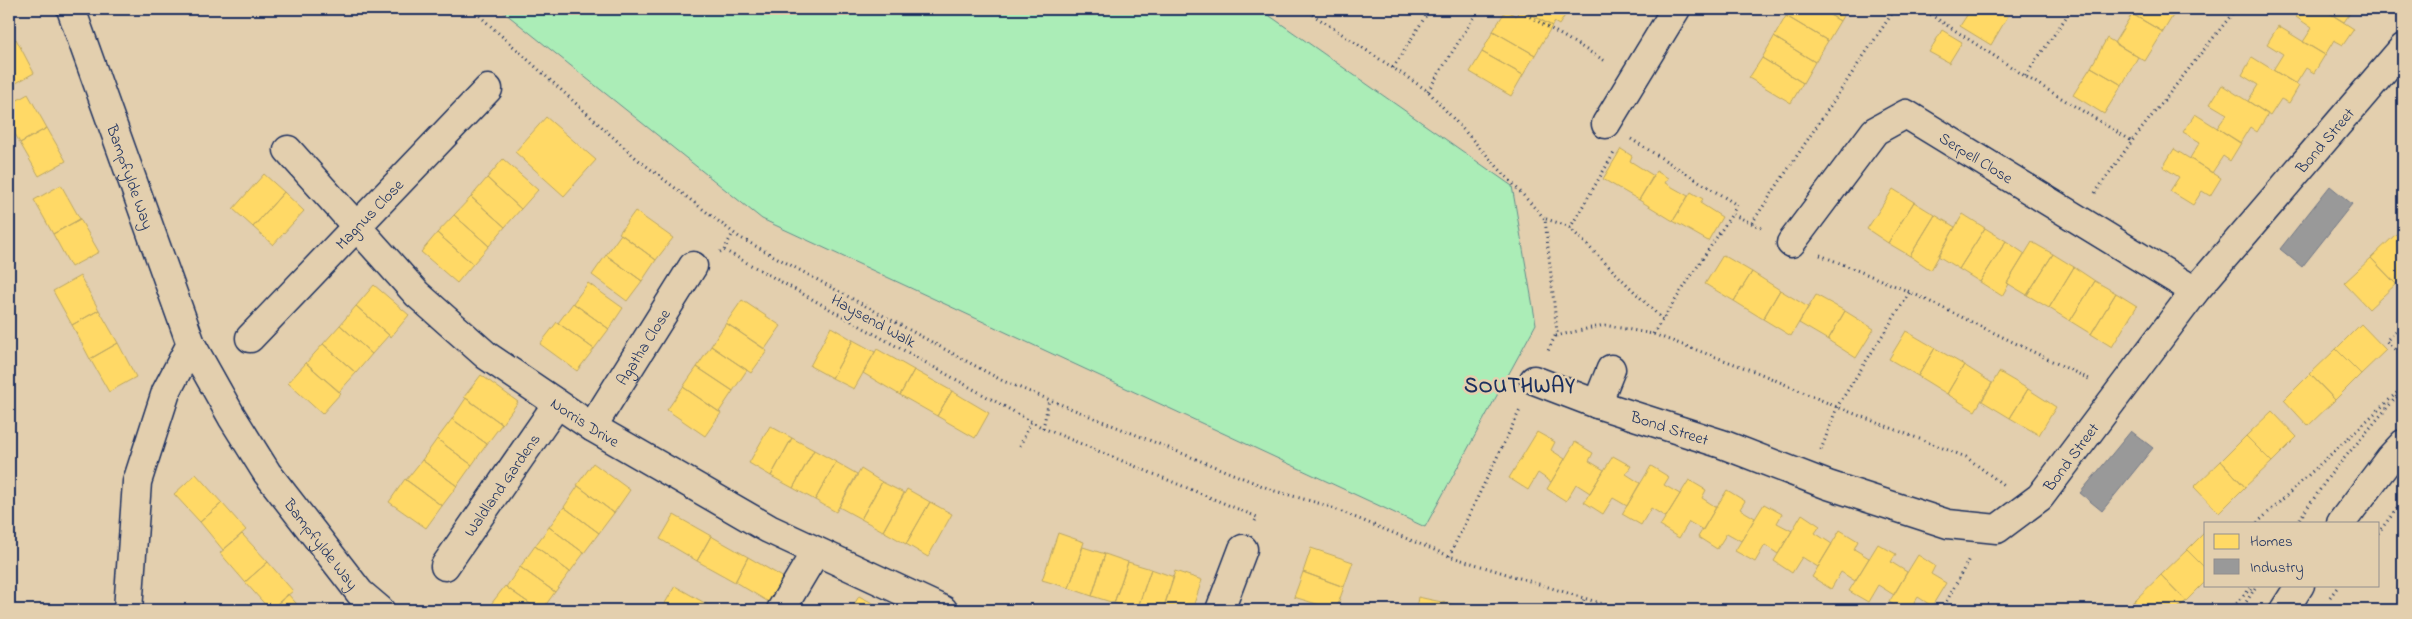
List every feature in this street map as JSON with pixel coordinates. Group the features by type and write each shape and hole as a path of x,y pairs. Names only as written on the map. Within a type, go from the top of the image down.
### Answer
{"street":[{"name":"Bampfylde Way","path":"71,9 191,344 267,473 360,593 380,610"},
{"path":"1616,130 1634,78 1676,9"},
{"name":"Bond Street","path":"1534,380 1596,404 1722,444 1810,478 1948,524 1997,529 2040,497 2116,393 2195,291 2403,48"},
{"name":"Magnus Close","path":"250,338 488,89"},
{"name":"Serpell Close","path":"1791,242 1875,131 1906,114 2195,291"},
{"name":"Norris Drive","path":"288,150 424,300 487,356 592,427 769,528 943,610"},
{"name":"Agatha Close","path":"592,427 693,266"},
{"path":"128,610 137,482 166,392 191,344"},
{"path":"1596,404 1611,368"},
{"name":"Waldland Gardens","path":"445,566 557,404"},
{"path":"2342,522 2390,458 2403,444"},
{"path":"1220,610 1243,550"},
{"path":"781,610 816,551"},
{"path":"2284,610 2299,586"}],"path":[{"path":"472,9 636,158 733,233 1003,381 1275,490 1325,504 1449,556 1622,610"},
{"path":"1304,9 1428,91 1546,219 1570,228 1663,320"},
{"path":"1393,68 1430,9"},
{"path":"1428,91 1480,9"},
{"path":"1517,9 1634,78"},
{"path":"1752,223 1895,9"},
{"path":"1924,9 2025,76 2132,140"},
{"path":"2025,76 2072,9"},
{"path":"2077,219 2132,140 2236,9"},
{"path":"1570,228 1616,130 1737,205 1653,334"},
{"path":"1732,214 1791,242 1910,292 2116,393"},
{"path":"1449,556 1556,336 1546,219"},
{"path":"693,266 724,250 733,233"},
{"name":"Haysend Walk","path":"724,250 1043,428 1257,517 1243,550"},
{"path":"1810,478 1837,407 1910,292"},
{"path":"2403,324 2386,341 2403,357"},
{"path":"1556,336 1604,325 1653,334 1759,373 1837,407 1966,457 2031,504"},
{"path":"2258,522 2403,388"},
{"path":"2298,522 2330,475 2403,388"},
{"path":"1043,428 1049,400"},
{"path":"1020,446 1031,421"},
{"path":"2380,530 2403,501"},
{"path":"1942,610 1986,528"},
{"path":"2229,610 2255,586"},
{"path":"2241,610 2255,586"},
{"path":"1580,610 1584,599"}],"green space":[{"path":"500,9 1260,9 1512,186 1536,324 1425,527 762,219"}],"building: Homes":[{"path":"1520,9 1552,26 1535,55 1493,31 1506,10 1516,16"},
{"path":"1521,9 1569,9 1559,25 1554,22 1552,26"},
{"path":"1791,9 1820,9 1840,21 1828,41 1786,16"},
{"path":"1820,9 1847,9 1840,21"},
{"path":"1971,9 1996,9 2008,16 1991,45 1960,26"},
{"path":"2134,9 2177,9 2163,32 2132,14"},
{"path":"2301,9 2323,9 2354,29 2343,45 2334,40 2325,55 2303,42 2312,28 2296,17"},
{"path":"2323,9 2353,9 2344,22"},
{"path":"2132,14 2163,32 2145,61 2114,43"},
{"path":"1786,16 1828,41 1815,62 1774,37"},
{"path":"2278,26 2325,55 2314,73 2306,68 2296,84 2273,70 2283,54 2267,44"},
{"path":"1942,30 1962,42 1949,63 1929,52"},
{"path":"1493,31 1535,55 1523,75 1482,52"},
{"path":"1774,37 1815,62 1803,83 1762,58"},
{"path":"2107,38 2138,57 2122,85 2091,67"},
{"path":"16,39 34,73 9,87 9,43"},
{"path":"1482,52 1523,75 1511,96 1470,72"},
{"path":"2252,57 2299,86 2289,103 2281,99 2270,116 2248,101 2258,85 2242,75"},
{"path":"1762,58 1803,83 1791,103 1749,78"},
{"path":"2091,67 2122,85 2104,114 2073,95"},
{"path":"2222,85 2268,114 2257,132 2250,127 2240,143 2217,128 2227,114 2210,104"},
{"path":"28,94 47,128 20,143 9,123 9,105"},
{"path":"2195,114 2241,143 2230,161 2223,156 2212,173 2190,158 2200,142 2183,132"},
{"path":"546,117 596,160 564,196 515,152"},
{"path":"47,128 66,161 39,176 20,143"},
{"path":"1621,149 1632,156 1630,161 1654,176 1639,200 1603,179"},
{"path":"2174,149 2221,178 2210,196 2202,191 2193,205 2170,191 2179,177 2163,167"},
{"path":"503,159 538,190 521,209 487,178"},
{"path":"1656,171 1668,178 1665,183 1688,196 1673,221 1639,200"},
{"path":"264,174 284,192 253,227 233,209"},
{"path":"487,178 521,209 505,227 471,197"},
{"path":"61,185 80,219 53,234 34,200"},
{"path":"1893,189 1914,202 1888,243 1867,229"},
{"path":"284,192 304,211 273,245 253,227"},
{"path":"1691,192 1703,199 1700,203 1722,217 1708,241 1673,221"},
{"path":"471,197 505,227 489,246 454,215"},
{"path":"1914,202 1935,215 1910,256 1888,243"},
{"path":"635,211 673,238 656,260 619,233"},
{"path":"1963,214 1985,228 1959,269 1938,256"},
{"path":"454,215 489,246 473,264 437,233"},
{"path":"1935,215 1955,227 1931,270 1910,256"},
{"path":"80,219 99,252 71,267 53,234"},
{"path":"1985,228 2006,241 1980,282 1959,269"},
{"path":"437,233 473,264 457,283 421,252"},
{"path":"2397,233 2403,239 2403,277 2396,284 2371,258"},
{"path":"621,234 656,260 642,281 606,255"},
{"path":"2006,241 2025,254 2007,283 2009,284 2002,296 1980,282"},
{"path":"2032,242 2053,254 2027,295 2007,283"},
{"path":"2053,254 2074,267 2049,308 2027,295"},
{"path":"606,255 642,281 627,301 592,275"},
{"path":"1723,255 1752,272 1734,301 1705,284"},
{"path":"2371,258 2396,284 2369,309 2344,283"},
{"path":"2074,267 2095,281 2070,321 2049,308"},
{"path":"1752,272 1780,290 1763,319 1734,301"},
{"path":"80,276 99,310 72,325 53,291"},
{"path":"2095,281 2116,293 2091,334 2070,321"},
{"path":"588,283 623,308 609,329 573,303"},
{"path":"374,285 409,315 391,337 356,306"},
{"path":"1780,290 1808,307 1791,336 1763,319"},
{"path":"2116,293 2137,306 2112,347 2091,334"},
{"path":"1816,295 1845,311 1828,340 1799,323"},
{"path":"742,300 781,326 765,349 726,323"},
{"path":"573,303 609,329 594,349 558,323"},
{"path":"356,306 389,335 372,354 340,325"},
{"path":"99,310 118,343 90,359 72,325"},
{"path":"1845,311 1874,329 1856,358 1828,340"},
{"path":"557,322 594,349 577,371 540,344"},
{"path":"726,323 767,351 751,373 711,346"},
{"path":"2361,324 2386,350 2361,374 2336,349"},
{"path":"340,325 372,354 356,373 323,344"},
{"path":"831,327 853,340 832,378 810,366"},
{"path":"1906,331 1935,348 1918,376 1889,359"},
{"path":"853,340 875,352 854,389 832,378"},
{"path":"118,343 136,377 109,392 90,359"},
{"path":"323,344 356,373 339,392 306,363"},
{"path":"711,346 747,370 733,391 697,367"},
{"path":"1935,348 1964,365 1947,394 1918,376"},
{"path":"877,349 914,370 900,395 863,373"},
{"path":"2336,349 2361,374 2335,400 2310,374"},
{"path":"306,363 341,393 322,414 288,383"},
{"path":"1964,365 1992,383 1975,411 1947,394"},
{"path":"697,367 733,391 719,412 683,387"},
{"path":"914,370 952,391 937,416 900,395"},
{"path":"1999,372 2028,389 2010,418 1982,401"},
{"path":"2310,374 2335,400 2308,426 2284,400"},
{"path":"481,375 518,402 502,424 464,397"},
{"path":"683,387 721,413 705,436 667,410"},
{"path":"2028,389 2056,407 2039,435 2010,418"},
{"path":"952,391 989,413 975,438 937,416"},
{"path":"466,398 502,424 487,444 452,419"},
{"path":"2272,411 2297,437 2272,462 2246,436"},
{"path":"452,419 487,444 472,465 437,439"},
{"path":"770,426 792,438 771,476 749,463"},
{"path":"1537,432 1555,442 1551,450 1565,459 1551,482 1538,473 1528,490 1509,478"},
{"path":"2246,436 2272,462 2245,487 2221,461"},
{"path":"792,438 814,450 793,488 771,476"},
{"path":"437,439 472,465 457,486 422,460"},
{"path":"1575,442 1593,453 1589,461 1604,470 1590,493 1576,484 1566,501 1547,489"},
{"path":"814,450 836,462 815,500 793,488"},
{"path":"1613,456 1631,466 1626,474 1640,483 1627,506 1613,498 1603,514 1584,502"},
{"path":"422,460 457,486 442,506 406,480"},
{"path":"2221,461 2245,487 2219,513 2194,487"},
{"path":"836,462 857,474 836,512 815,500"},
{"path":"593,463 630,490 614,513 577,485"},
{"path":"1651,466 1669,477 1664,485 1680,494 1666,517 1651,508 1641,525 1622,514"},
{"path":"861,469 882,482 861,519 839,507"},
{"path":"196,474 222,503 200,522 174,494"},
{"path":"405,479 442,506 426,528 389,502"},
{"path":"1689,480 1706,490 1702,498 1716,507 1703,530 1689,522 1679,538 1660,526"},
{"path":"882,482 904,493 883,531 861,519"},
{"path":"578,486 614,513 599,533 564,507"},
{"path":"907,489 930,502 906,544 883,531"},
{"path":"1727,490 1745,501 1740,509 1755,518 1741,541 1727,533 1717,549 1698,537"},
{"path":"930,502 952,514 928,557 906,544"},
{"path":"222,503 246,530 223,550 200,522"},
{"path":"1764,504 1782,514 1777,523 1792,531 1778,554 1765,545 1755,562 1735,551"},
{"path":"564,507 599,533 584,553 549,527"},
{"path":"1802,514 1820,526 1815,533 1832,544 1818,567 1802,557 1792,573 1774,561"},
{"path":"674,515 711,536 697,561 660,539"},
{"path":"549,527 584,553 570,572 535,546"},
{"path":"1840,530 1858,541 1854,549 1869,558 1855,581 1841,572 1831,589 1812,577"},
{"path":"1058,533 1084,542 1069,588 1042,580"},
{"path":"2204,533 2204,567 2187,550"},
{"path":"242,534 268,562 245,582 220,553"},
{"path":"711,536 748,557 735,582 697,561"},
{"path":"1878,544 1896,554 1891,562 1907,572 1894,595 1878,585 1868,602 1849,591"},
{"path":"535,546 570,572 555,592 520,567"},
{"path":"1083,547 1105,554 1092,596 1069,588"},
{"path":"1311,548 1353,562 1344,587 1303,572"},
{"path":"2187,550 2204,567 2204,583 2186,601 2161,575"},
{"path":"1105,554 1128,562 1114,603 1092,596"},
{"path":"1918,555 1935,566 1931,574 1946,583 1932,606 1918,597 1910,610 1903,610 1889,602"},
{"path":"748,557 786,579 772,604 735,582"},
{"path":"268,562 293,591 270,610 245,582"},
{"path":"1128,562 1151,569 1137,610 1114,603"},
{"path":"520,567 555,592 542,610 539,610 506,587"},
{"path":"1151,569 1174,577 1163,610 1137,610"},
{"path":"1175,571 1202,580 1192,610 1163,610"},
{"path":"1303,572 1344,587 1336,610 1294,597"},
{"path":"2161,575 2186,601 2176,610 2143,610 2134,601"},
{"path":"505,586 539,610 491,610 488,608"},
{"path":"675,586 717,610 661,610"},
{"path":"288,594 302,610 270,610"},
{"path":"859,596 886,610 851,610"},
{"path":"1418,597 1479,610 1416,610"},
{"path":"2134,601 2143,610 2124,610"}],"building: Industry":[{"path":"2330,186 2352,204 2302,267 2280,249"},
{"path":"2131,431 2153,448 2102,511 2080,493"}],"district":[{"name":"SOUTHWAY","path":"1520,385"}]}
